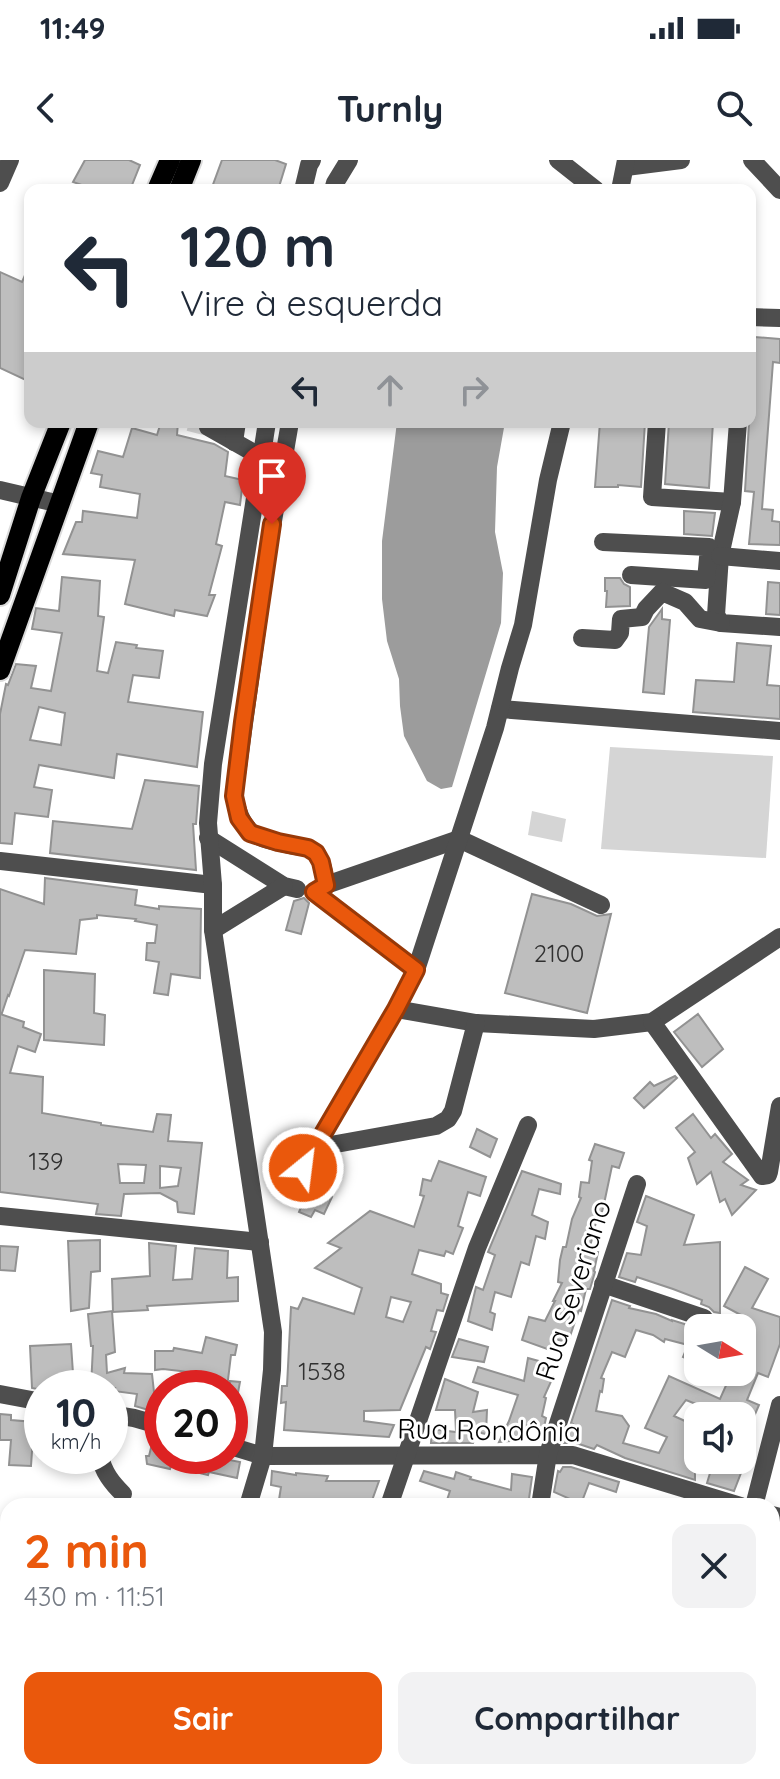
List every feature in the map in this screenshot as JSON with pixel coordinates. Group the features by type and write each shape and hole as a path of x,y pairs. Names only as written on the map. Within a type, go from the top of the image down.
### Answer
{"main road":[{"path":"160,184 170,160"},
{"path":"181,184 191,160"},
{"path":"0,595 31,498 59,428"},
{"path":"0,670 87,428"}],"street":[{"path":"0,183 10,160"},
{"path":"335,184 349,160"},
{"path":"558,160 588,184"},
{"path":"621,184 626,163 681,160"},
{"path":"752,160 780,190"},
{"path":"304,184 306,162"},
{"path":"756,317 780,318"},
{"path":"210,428 261,457"},
{"path":"234,442 236,428"},
{"path":"250,1498 263,1456 273,1350 260,1242 213,930 213,885 208,838 213,764 266,428"},
{"path":"289,428 265,565 234,796 239,818 250,833 308,848 316,853 321,862 307,889"},
{"path":"303,1168 416,970 500,709 523,625 548,480 561,428"},
{"path":"657,428 652,497 732,502"},
{"path":"712,581 732,502 738,428"},
{"path":"0,490 60,504"},
{"path":"603,542 709,547 716,615 721,623"},
{"path":"720,556 780,561"},
{"path":"631,575 712,581"},
{"path":"582,638 615,640 620,633 621,619 642,617 662,592 685,602 700,619 780,627"},
{"path":"500,709 780,731"},
{"path":"208,838 307,889 416,970"},
{"path":"213,930 307,889 459,839 601,905"},
{"path":"0,861 213,885"},
{"path":"396,1009 476,1023 594,1029 652,1022 780,937"},
{"path":"652,1022 762,1176 769,1172 780,1106"},
{"path":"314,1148 436,1126 448,1119 453,1111 476,1023"},
{"path":"392,1498 477,1248 528,1125"},
{"name":"Rua Severiano","path":"541,1498 548,1454 637,1184"},
{"path":"0,1216 260,1242"},
{"path":"603,1284 692,1314"},
{"path":"0,1394 24,1399"},
{"path":"756,1498 780,1405"},
{"name":"Rua Rondônia","path":"248,1451 263,1456 573,1455 715,1498"},
{"path":"107,1474 123,1494"}],"shaded area":[{"path":"396,428 504,428 497,467 495,532 503,573 501,623 452,787 441,789 427,781 404,736 399,679 387,641 382,599 382,541"},
{"path":"610,747 773,756 766,858 601,849"},
{"path":"532,811 566,819 562,842 528,835"}],"building":[{"path":"85,160 129,160 140,165 132,184 73,182"},
{"path":"222,160 275,160 286,164 280,184 213,184"},
{"path":"0,272 22,282 24,278 24,379 0,368"},
{"path":"756,337 780,339 780,363 773,362 762,509 773,510 772,521 780,522 780,545 749,544 754,492 745,491 749,428 756,428"},
{"path":"132,428 157,435 159,428 178,428 177,435 214,444 228,452 225,476 243,480 240,505 225,502 216,544 222,546 209,595 215,595 207,616 175,610 174,616 125,604 135,560 63,554 76,522 82,522 83,511 137,518 140,494 100,487 102,475 91,473 98,451 123,457"},
{"path":"600,428 645,428 641,487 595,487"},
{"path":"669,428 713,428 709,488 665,484"},
{"path":"684,511 715,513 712,536 684,534"},
{"path":"62,577 100,581 98,616 104,617 97,671 108,673 116,642 163,651 159,678 133,675 128,702 203,712 197,767 117,754 114,778 39,765 34,787 52,790 48,817 15,813 12,844 0,843 0,714 6,684 16,664 36,666 31,688 51,691 62,633 32,629 36,608 59,611","holes":["39,707 65,713 61,745 30,740"]},
{"path":"605,578 620,578 630,587 630,606 606,607"},
{"path":"768,582 780,583 780,615 766,614"},
{"path":"662,609 662,619 670,620 664,694 643,692 649,627"},
{"path":"737,643 771,646 767,685 780,686 780,719 693,712 696,680 734,682"},
{"path":"145,780 199,786 196,824 193,824 196,870 50,853 53,821 132,829"},
{"path":"45,878 137,890 135,905 159,909 159,906 201,909 200,978 171,974 168,995 154,993 159,962 146,960 147,943 155,943 157,925 136,919 97,915 97,918 80,920 76,954 25,950 0,1013 0,889 44,904"},
{"path":"532,894 571,904 597,916 611,914 587,1013 505,993"},
{"path":"304,898 309,903 301,934 286,930 294,901"},
{"path":"44,970 95,974 94,1013 105,1015 104,1045 44,1040"},
{"path":"0,1014 24,1022 23,1027 41,1034 35,1052 18,1046 10,1073 43,1077 42,1113 153,1132 157,1114 171,1115 168,1141 202,1143 194,1214 178,1212 177,1202 160,1193 124,1194 121,1216 96,1214 98,1204 0,1192","holes":["118,1164 146,1165 144,1183 120,1183","160,1166 181,1168 178,1186 160,1188"]},
{"path":"698,1014 723,1049 702,1067 674,1032"},
{"path":"675,1076 677,1078 644,1108 634,1098 650,1082 654,1086"},
{"path":"693,1114 711,1138 715,1134 732,1154 723,1162 748,1180 741,1185 756,1190 732,1215 725,1199 720,1202 711,1172 697,1184 688,1158 695,1152 676,1128"},
{"path":"477,1129 497,1139 490,1157 470,1147"},
{"path":"595,1144 624,1153 619,1168 612,1166 599,1223 596,1222 589,1251 598,1252 590,1289 586,1289 568,1342 554,1339 550,1350 522,1340 529,1317 545,1321 562,1283 558,1282 563,1247 566,1247 572,1219 581,1198 581,1182 589,1183 592,1161 589,1160"},
{"path":"439,1161 486,1177 480,1196 468,1192 458,1226 463,1228 453,1254 446,1251 444,1256 419,1250 412,1274 441,1284 441,1293 448,1295 443,1311 437,1310 431,1331 436,1332 430,1349 426,1347 400,1410 364,1411 364,1421 394,1425 389,1437 284,1430 286,1402 281,1403 282,1386 287,1386 291,1307 298,1309 303,1298 354,1314 362,1288 315,1268 341,1248 328,1243 370,1211 414,1227 424,1196 420,1195 423,1179 431,1181","holes":["391,1297 411,1302 403,1322 386,1317"]},
{"path":"522,1171 561,1184 560,1194 539,1189 532,1215 548,1222 545,1239 536,1236 529,1265 521,1262 511,1297 495,1292 490,1312 495,1314 492,1330 468,1321 476,1287 483,1290 495,1255 488,1252"},
{"path":"310,1187 332,1197 324,1214 315,1210 311,1217 299,1212"},
{"path":"646,1196 694,1215 684,1245 720,1242 720,1313 701,1304 702,1300 673,1289 637,1277 635,1282 619,1277 627,1253 641,1255 647,1226 637,1222"},
{"path":"100,1240 100,1271 91,1272 89,1308 71,1311 68,1241"},
{"path":"149,1243 176,1246 173,1280 192,1279 195,1248 228,1251 227,1278 238,1277 238,1301 147,1306 148,1310 113,1312 112,1279 150,1276"},
{"path":"0,1246 18,1247 15,1271 0,1270"},
{"path":"745,1267 768,1279 752,1308 780,1317 780,1344 768,1377 758,1373 756,1378 756,1314 739,1314 724,1306"},
{"path":"612,1300 684,1324 684,1344 665,1339 664,1342 636,1330 625,1357 612,1352 601,1378 604,1379 596,1411 622,1416 629,1426 623,1443 659,1453 667,1437 645,1428 669,1376 684,1383 684,1386 691,1386 720,1399 726,1386 753,1386 747,1400 752,1402 686,1400 674,1416 684,1421 684,1474 695,1474 695,1480 625,1458 597,1445 594,1449 564,1443 573,1424"},
{"path":"112,1311 115,1352 106,1355 107,1370 92,1370 93,1346 88,1314"},
{"path":"206,1337 237,1345 235,1355 231,1355 229,1370 155,1370 155,1351 173,1351 174,1348 202,1353"},
{"path":"459,1339 488,1347 484,1362 452,1357"},
{"path":"71,1344 73,1370 31,1370 30,1346"},
{"path":"528,1358 546,1363 543,1373 553,1377 544,1397 542,1416 546,1418 543,1432 525,1425 522,1440 499,1442 518,1395 473,1382 478,1367 524,1381"},
{"path":"128,1373 144,1374 144,1409 135,1406 137,1394 128,1393"},
{"path":"445,1379 478,1392 473,1412 487,1410 486,1434 476,1432 473,1443 431,1443 432,1429 456,1432 455,1410 436,1410"},
{"path":"0,1414 11,1415 11,1420 24,1421 24,1466 9,1465 11,1440 0,1440"},
{"path":"563,1467 571,1467 619,1482 616,1492 589,1483 583,1498 568,1498 554,1492"},
{"path":"272,1471 328,1476 326,1481 379,1481 373,1498 279,1498 281,1487 271,1485"},
{"path":"424,1471 454,1479 456,1472 511,1490 512,1474 532,1477 529,1498 448,1498 450,1491 420,1481"},
{"path":"710,1474 741,1474 734,1491 707,1483"}],"route":[{"path":"272,524 234,796 239,818 250,833 308,848 316,853 326,885 314,892 416,970 303,1168"}]}
